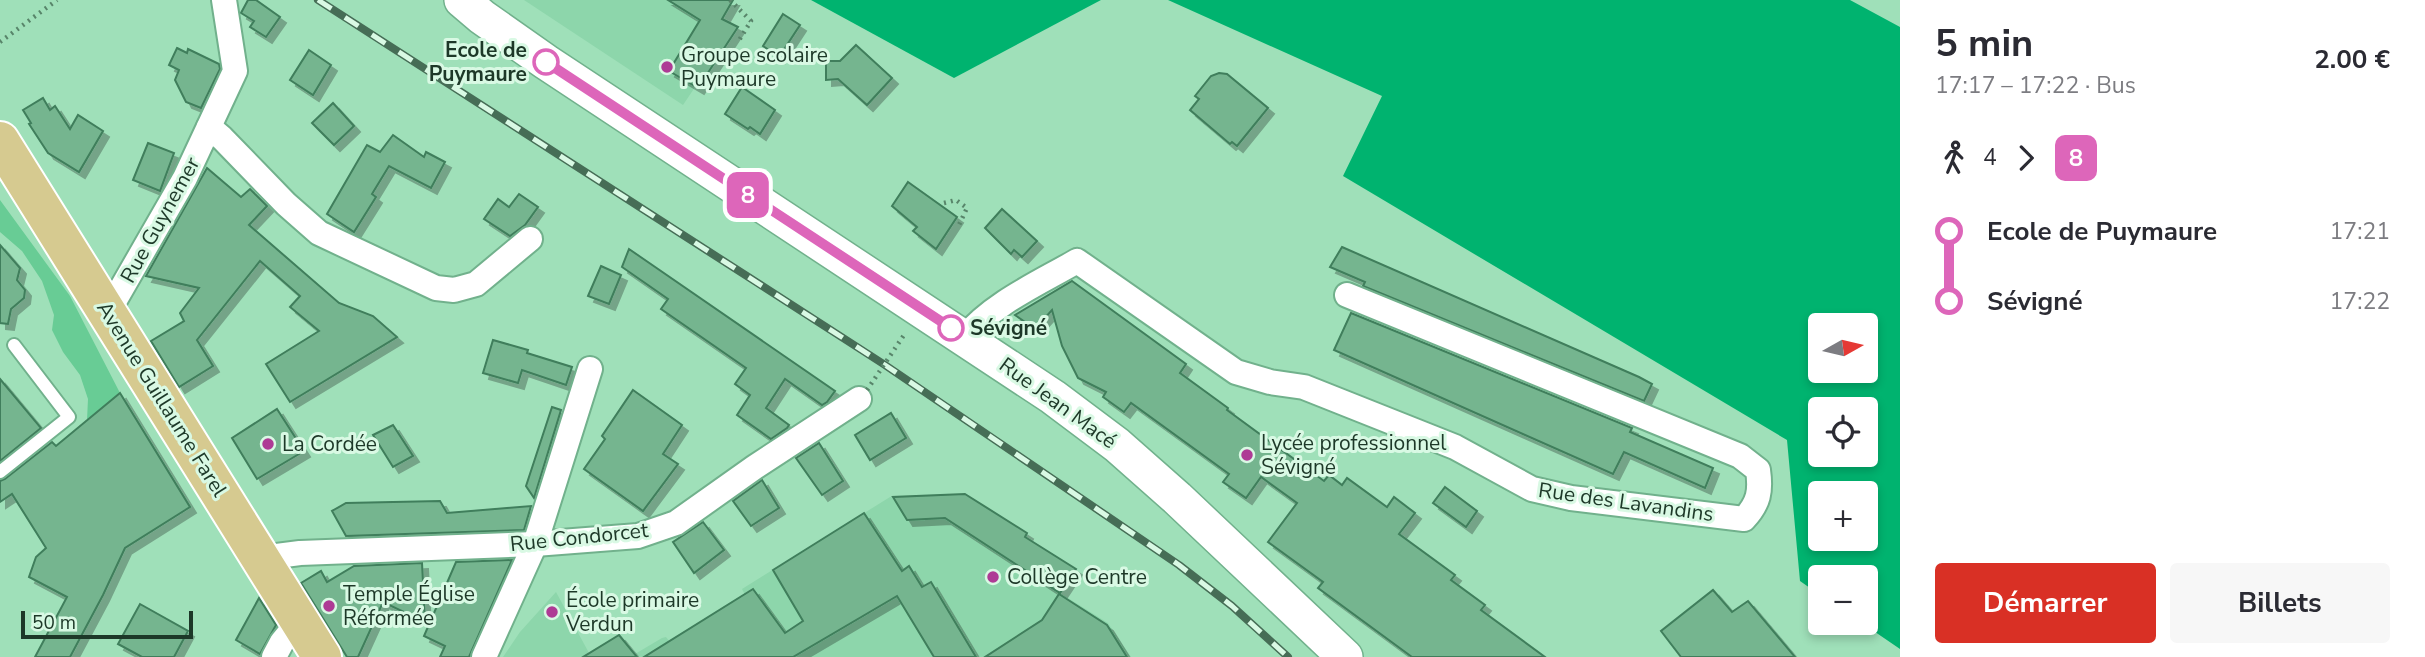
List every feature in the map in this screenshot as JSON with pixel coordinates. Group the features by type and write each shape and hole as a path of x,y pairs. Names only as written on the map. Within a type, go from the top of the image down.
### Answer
{"main road":[{"name":"Rue Jean Macé","path":"462,0 546,62 1053,397 1117,445 1345,657"},
{"name":"Avenue Guillaume Farel","path":"0,141 323,657"}],"street":[{"name":"Rue Guynemer","path":"108,312 186,178 235,71 224,0"},
{"name":"Rue Guynemer","path":"209,127 318,233 436,288 454,290 476,285 530,239"},
{"name":"Rue des Lavandins","path":"964,338 975,325 995,310 1077,261 1236,372 1270,382 1304,387 1455,447 1532,489 1570,498 1744,519 1754,509 1761,491 1758,470 1740,456 1347,295"},
{"path":"484,657 535,544 590,369"},
{"name":"Rue Condorcet","path":"261,558 300,553 535,544 638,536 676,523 863,395"},
{"path":"274,657 300,620"}],"lane":[{"path":"0,472 69,417 14,345"}],"path":[{"path":"0,42 57,0"},
{"path":"730,0 751,22 738,42"},
{"path":"944,202 956,200 967,208 958,227"},
{"path":"863,395 904,335"}],"shaded area":[{"name":"Groupe scolaire Puymaure","path":"524,0 722,0 719,19 734,29 683,105"},
{"path":"0,200 70,296 120,393 87,420 88,399 80,375 63,352 52,330 54,315 42,281 22,251 0,232"},
{"name":"Collège Centre","path":"965,494 1027,533 1025,537 1076,569 1060,593 1108,623 1131,657 503,657 520,632 556,592 589,653 619,635 635,654 662,638 666,637 669,641 745,595 742,589 890,497"}],"green space":[{"path":"811,0 1101,0 954,78"},
{"path":"1168,0 1850,0 1900,27 1900,649 1878,634 1878,565 1808,565 1808,587 1800,581 1787,440 1343,176 1382,96"}],"building":[{"path":"248,0 256,0 280,17 266,37 250,27 254,21 241,13"},
{"path":"668,0 733,0 722,19 738,27 698,88 669,71 700,20"},
{"path":"783,14 800,25 779,57 763,46"},
{"path":"856,45 892,78 867,105 838,79 826,80 826,61 840,61"},
{"path":"177,48 187,53 188,49 219,64 220,69 201,108 186,102 175,80 179,70 169,65"},
{"path":"309,50 331,65 313,95 290,80"},
{"path":"1227,74 1268,108 1237,146 1232,142 1230,144 1190,110 1199,99 1195,96 1211,76"},
{"path":"742,87 775,110 760,134 725,114"},
{"path":"43,98 50,110 55,106 70,129 78,115 103,131 79,172 48,153 29,124 31,123 23,110"},
{"path":"333,103 354,126 334,145 312,123"},
{"path":"393,135 424,157 426,152 445,162 431,188 389,166 372,194 376,197 354,232 327,214 367,145 380,152"},
{"path":"148,143 174,153 160,191 133,180"},
{"path":"207,168 241,197 250,189 267,206 249,225 339,303 373,316 397,337 290,402 266,364 319,331 290,307 300,296 260,261 197,340 213,366 179,387 151,341 184,321 180,313 199,288 146,276"},
{"path":"908,182 957,217 936,249 913,231 917,227 892,206"},
{"path":"519,194 538,207 525,225 510,236 484,219 498,199 509,207"},
{"path":"1002,209 1037,241 1022,257 1014,250 1011,254 985,228"},
{"path":"0,245 20,268 17,280 25,290 24,298 11,309 8,324 0,323"},
{"path":"1342,247 1639,377 1652,384 1644,401 1363,286 1365,282 1330,267"},
{"path":"629,249 835,391 827,402 822,405 785,379 766,408 789,425 787,428 771,439 737,415 750,395 735,384 746,368 661,309 668,299 622,267"},
{"path":"601,266 621,275 609,304 588,296"},
{"name":"Lycée professionnel Sévigné","path":"1072,281 1186,364 1180,373 1324,481 1329,475 1342,485 1347,478 1387,507 1394,497 1415,513 1399,534 1455,575 1451,580 1485,605 1481,610 1545,657 1412,657 1318,588 1323,582 1268,542 1297,503 1261,477 1246,498 1223,482 1229,474 1131,403 1124,412 1103,397 1106,392 1078,378 1062,346 1052,310 1035,329 1015,315"},
{"path":"1351,313 1632,428 1630,432 1713,468 1705,488 1624,452 1613,474 1334,350"},
{"path":"493,340 572,367 566,385 522,370 518,383 483,373"},
{"path":"0,379 41,428 0,461"},
{"path":"633,390 682,425 663,454 678,464 643,511 584,469"},
{"path":"120,393 190,507 125,548 70,657 35,657 67,597 29,577 36,557 46,548 12,494 0,502 0,481 52,442 56,446"},
{"path":"552,407 561,410 534,498 526,486"},
{"name":"La Cordée","path":"277,409 304,451 257,479 232,438"},
{"path":"891,413 906,438 870,460 855,435"},
{"path":"393,425 413,456 393,467 373,435"},
{"path":"819,443 843,481 822,495 796,458"},
{"path":"762,480 779,508 751,526 733,501"},
{"path":"1445,487 1477,511 1466,527 1433,503"},
{"path":"965,494 1027,533 1025,537 1076,569 1060,593 945,518 907,520 893,497"},
{"path":"440,501 447,513 531,506 524,530 346,536 332,511 346,503"},
{"path":"864,513 902,571 909,566 922,587 931,582 976,657 934,657 897,596 793,657 644,657 753,589 785,633 803,621 773,570"},
{"path":"703,522 724,550 694,573 673,542"},
{"path":"512,560 469,657 440,657 445,646 424,636 456,562"},
{"path":"422,563 425,622 383,602 358,657 347,657 301,583 321,571 327,582 354,566"},
{"path":"1713,590 1732,612 1748,601 1795,657 1681,657 1661,631"},
{"path":"1059,594 1107,625 1127,657 985,657 1042,620"},
{"path":"259,598 276,625 260,654 236,640"},
{"path":"140,604 188,631 174,657 142,657 118,644"},
{"path":"619,635 637,657 583,657"}],"railway":[{"path":"318,0 885,365 1179,565 1232,606 1288,657"}],"bus line":[{"name":"8","path":"546,62 951,328"}],"place":[{"name":"Ecole de Puymaure","path":"546,62"},
{"name":"Groupe scolaire Puymaure","path":"667,67"},
{"name":"Sévigné","path":"951,328"},
{"name":"La Cordée","path":"268,444"},
{"name":"Lycée professionnel Sévigné","path":"1247,455"},
{"name":"Collège Centre","path":"993,577"},
{"name":"Temple Église Réformée","path":"329,606"},
{"name":"École primaire Verdun","path":"552,612"}]}
